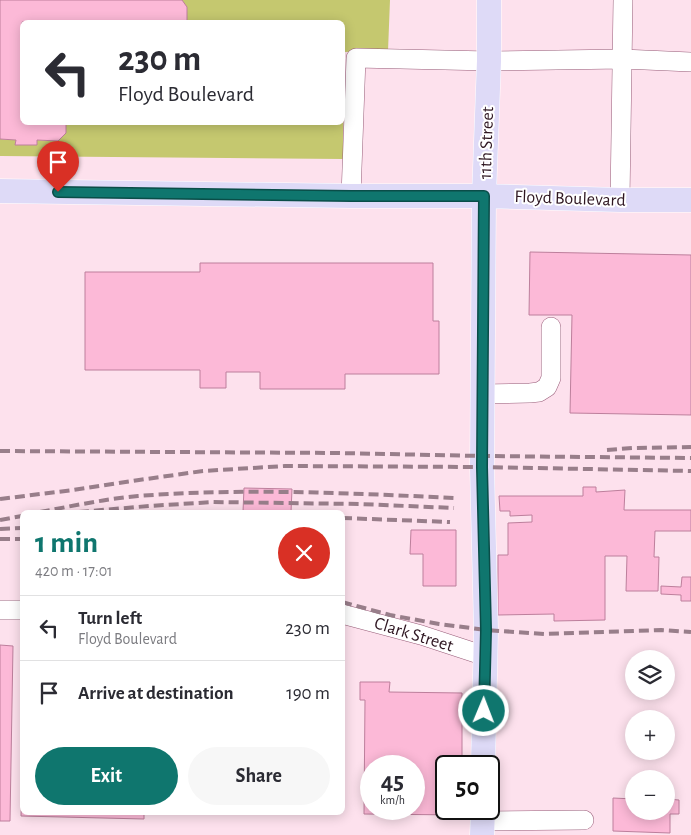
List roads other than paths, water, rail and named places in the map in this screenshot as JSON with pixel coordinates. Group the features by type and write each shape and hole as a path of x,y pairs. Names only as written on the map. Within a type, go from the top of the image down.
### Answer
{"main road":[{"name":"11th Street","path":"483,755 485,656 482,467 484,196 489,62 489,0"},
{"name":"Floyd Boulevard","path":"0,191 691,200"}],"street":[{"path":"620,200 623,0"},
{"path":"351,196 356,58 489,62 622,59 691,62"},
{"path":"483,394 530,393 539,392 547,387 550,378 551,327"},
{"path":"0,610 20,610"},
{"name":"Clark Street","path":"345,615 422,635 485,656"},
{"path":"482,822 584,820"}],"railway":[{"path":"607,450 691,447"},
{"path":"0,451 691,458"},
{"path":"0,499 203,471 285,466 691,471"},
{"path":"51,510 126,497 217,492 336,493 454,498"},
{"path":"102,510 213,502 359,504 454,508"},
{"path":"0,520 20,516"},
{"path":"345,518 450,522"},
{"path":"0,529 20,528"},
{"path":"0,539 20,539"},
{"path":"345,603 390,615 486,630 545,634 661,630 691,632"}]}
